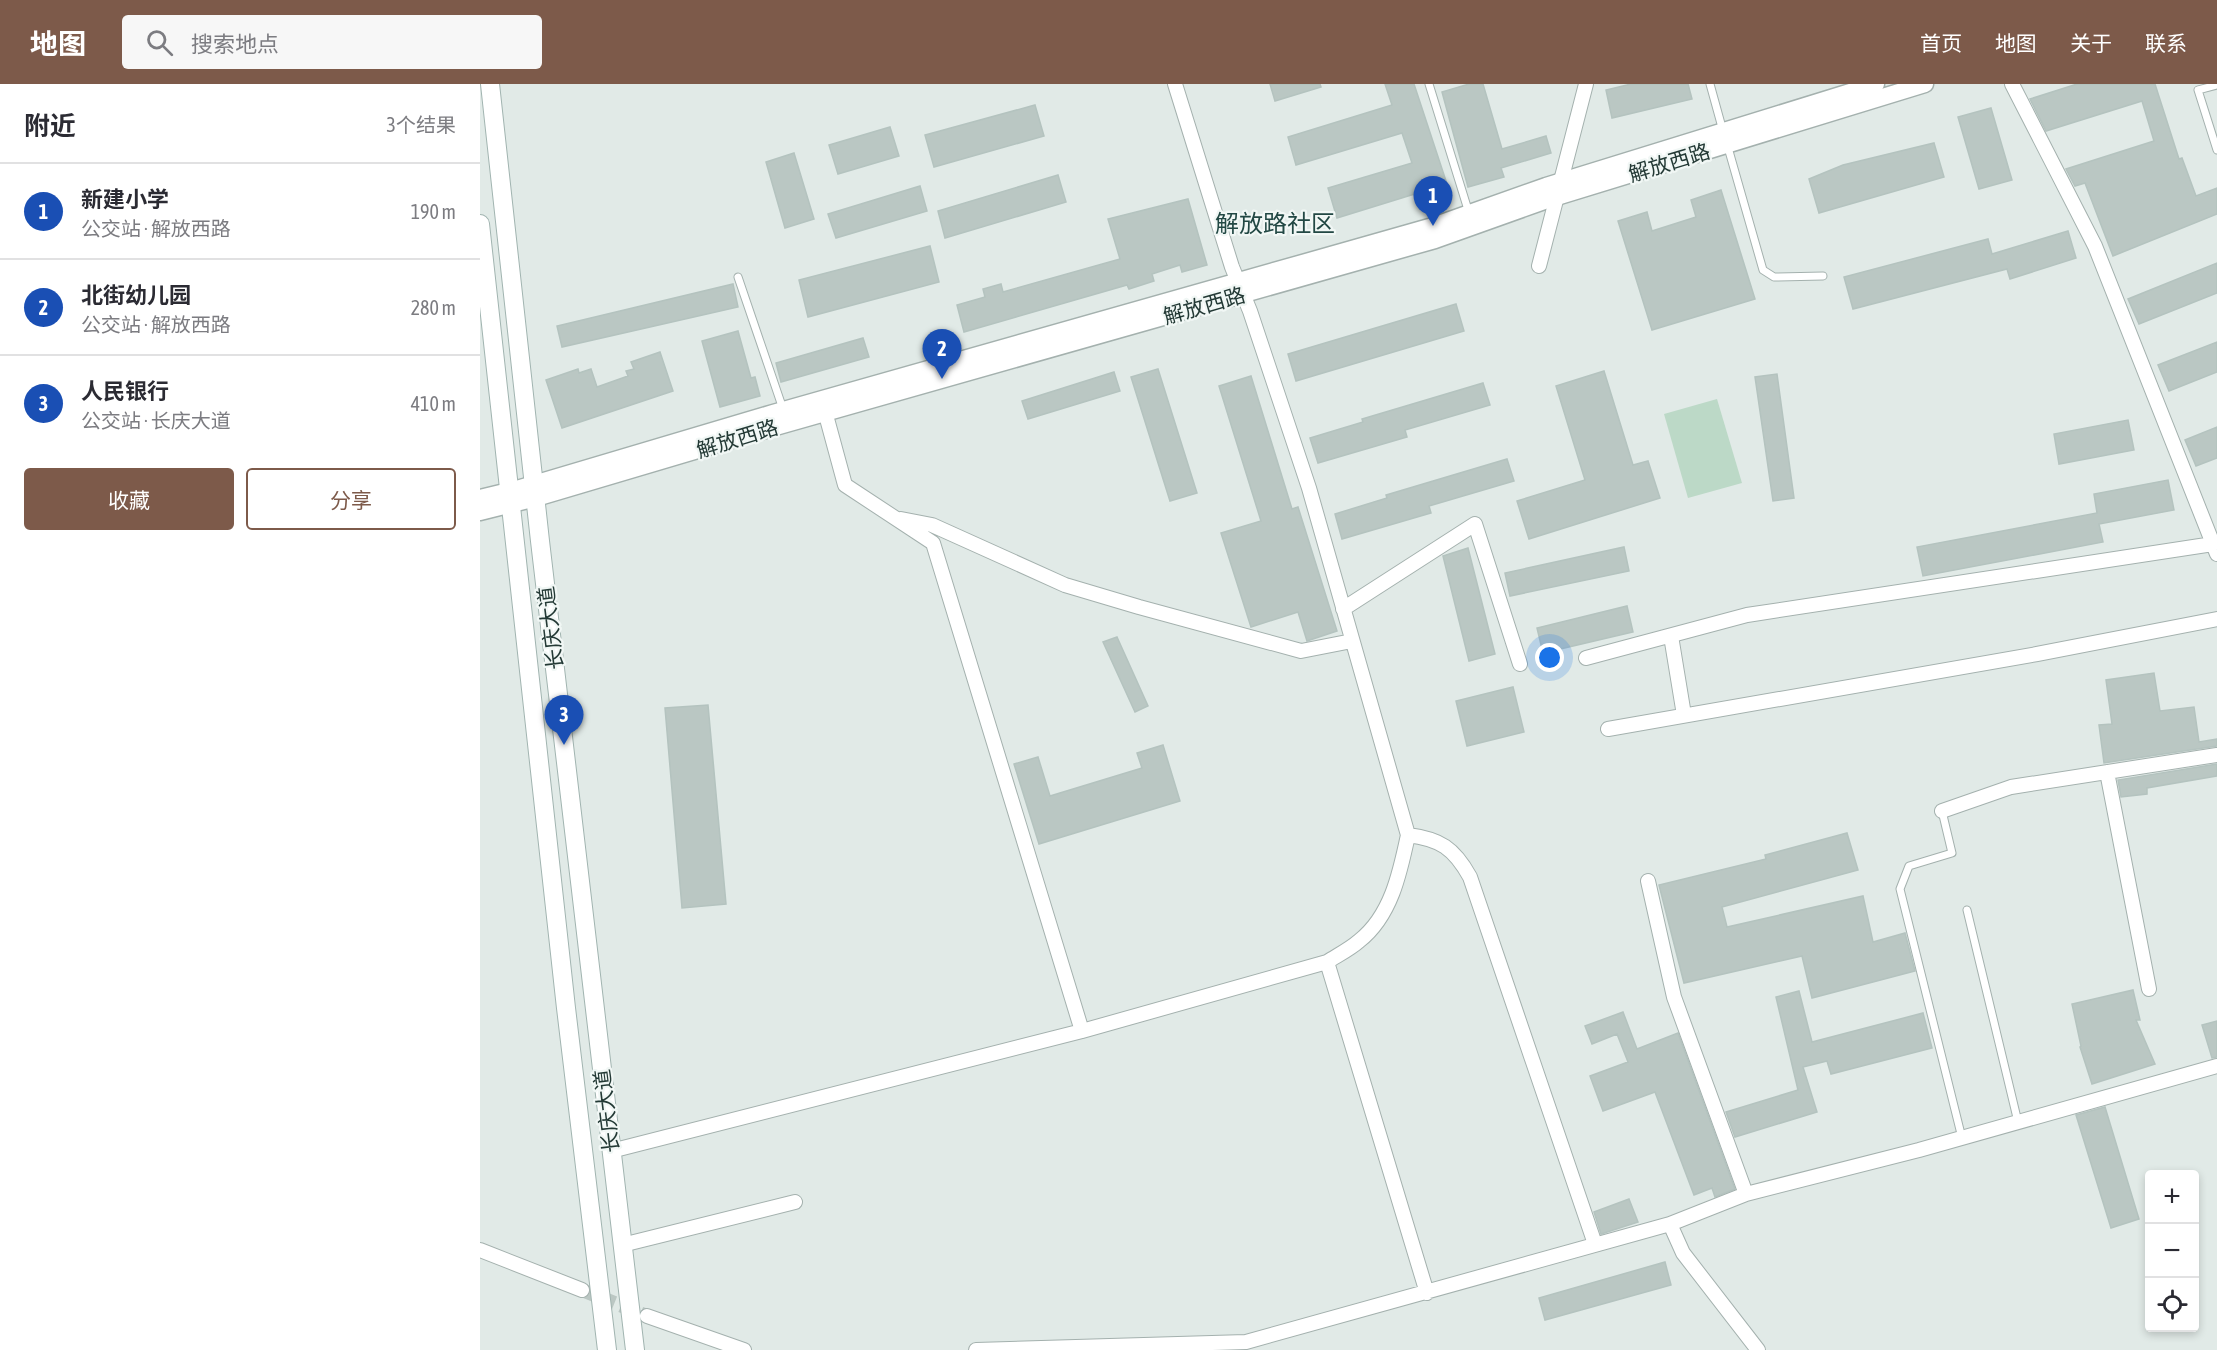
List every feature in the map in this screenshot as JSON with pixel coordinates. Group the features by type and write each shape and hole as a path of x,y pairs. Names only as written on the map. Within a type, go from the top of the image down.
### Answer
{"main road":[{"name":"长庆大道","path":"490,84 635,1350"},
{"name":"长庆大道","path":"480,224 566,1008 607,1350"}],"street":[{"path":"611,1151 1082,1031 1327,962 1361,940 1386,910 1400,873 1408,836 1309,488 1240,287 1175,84"},
{"path":"1539,266 1586,84"},
{"name":"解放西路","path":"480,512 510,498 1240,287 1469,213 1559,189 1725,137 1876,84"},
{"name":"解放西路","path":"1725,137 1925,84"},
{"path":"1586,658 1748,615 2215,549 2095,246 2012,84"},
{"name":"解放西路","path":"1240,287 1435,240 1559,189"},
{"path":"824,406 845,485 933,543 1082,1031"},
{"name":"解放西路","path":"480,498 510,498"},
{"path":"892,517 932,525 1065,585 1301,651 1352,641"},
{"path":"1343,609 1475,524 1520,664"},
{"path":"1608,729 2037,654 2217,619"},
{"path":"1671,636 1684,715"},
{"path":"1942,811 2011,787 2217,754"},
{"path":"2107,772 2149,989"},
{"path":"1408,836 1428,838 1446,846 1460,860 1470,877 1595,1244"},
{"path":"1648,881 1674,997 1746,1194"},
{"path":"1327,962 1427,1293"},
{"path":"976,1350 1108,1348 1246,1342 1670,1224 1746,1194 1962,1138 2217,1066"},
{"path":"622,1245 795,1202"},
{"path":"1670,1224 1683,1252 1758,1350"},
{"path":"480,1250 582,1290"},
{"path":"647,1316 744,1350"}],"lane":[{"path":"1429,84 1469,213"},
{"path":"1710,84 1763,270 1774,277 1823,276"},
{"path":"2217,85 2198,90 2217,150"},
{"path":"738,277 786,417"},
{"path":"1942,811 1952,853 1909,866 1900,889 1962,1138"},
{"path":"1967,910 2018,1122"}],"green space":[{"path":"1717,399 1742,483 1688,498 1664,414"}],"building":[{"path":"1270,84 1320,84 1321,87 1275,101"},
{"path":"1385,84 1414,84 1447,184 1337,218 1328,188 1412,163 1402,133 1296,165 1288,137 1392,105"},
{"path":"1469,84 1483,84 1502,149 1546,136 1551,153 1501,168 1504,177 1468,187 1442,92"},
{"path":"1631,84 1688,84 1692,99 1612,118 1606,90"},
{"path":"2077,84 2155,84 2179,159 2182,158 2196,196 2217,188 2217,214 2113,256 2085,183 2075,186 2066,169 2154,141 2142,101 2046,131 2030,99"},
{"path":"1035,105 1044,136 934,167 925,135"},
{"path":"1991,108 2012,180 1979,189 1958,117"},
{"path":"890,127 899,156 838,174 829,145"},
{"path":"1934,143 1944,177 1819,213 1809,179 1843,165"},
{"path":"794,153 814,219 785,228 766,162"},
{"path":"1058,175 1066,202 945,238 938,211"},
{"path":"920,186 927,211 836,238 828,214"},
{"path":"1721,190 1755,299 1652,330 1618,221 1647,212 1652,231 1696,217 1691,200"},
{"path":"1188,199 1207,265 1182,272 1180,265 1152,274 1154,281 1129,289 1127,285 964,332 957,305 985,297 983,289 1001,284 1003,292 1120,259 1108,219"},
{"path":"2068,231 2076,258 2010,279 2007,269 1853,309 1844,277 1988,239 1992,254"},
{"path":"930,246 939,282 808,317 799,280"},
{"path":"2217,263 2217,293 2139,324 2128,299"},
{"path":"733,284 738,307 562,347 557,326"},
{"path":"1456,304 1464,331 1296,381 1288,354"},
{"path":"738,331 751,378 755,377 760,396 720,407 702,341"},
{"path":"863,338 869,357 781,382 776,363"},
{"path":"2217,342 2217,372 2169,391 2158,365"},
{"path":"660,352 673,391 562,428 546,380 578,369 579,373 591,369 597,387 628,376 626,371 634,369 631,362"},
{"path":"1158,369 1197,493 1170,501 1131,377"},
{"path":"1604,371 1633,465 1648,461 1660,498 1529,539 1517,501 1585,480 1556,386"},
{"path":"1114,372 1120,391 1028,419 1022,401"},
{"path":"1777,374 1794,498 1773,501 1755,377"},
{"path":"1251,376 1292,509 1298,507 1337,631 1307,641 1298,612 1251,627 1221,533 1261,521 1219,386"},
{"path":"1483,383 1490,405 1405,430 1407,437 1318,463 1310,438 1363,422 1362,419"},
{"path":"2128,420 2134,450 2059,464 2054,434"},
{"path":"2217,427 2217,458 2196,466 2185,440"},
{"path":"1507,459 1514,481 1429,506 1431,513 1342,539 1335,514 1387,498 1386,495"},
{"path":"2168,480 2174,510 2099,524 2103,542 1923,576 1917,547 2097,513 2094,494"},
{"path":"1624,547 1629,571 1510,596 1505,573"},
{"path":"1468,548 1495,654 1469,661 1443,556"},
{"path":"1627,606 1633,632 1543,653 1537,628"},
{"path":"1117,637 1148,706 1135,712 1103,642"},
{"path":"2154,673 2160,711 2194,707 2199,742 2217,739 2217,746 2104,763 2099,725 2112,724 2106,680"},
{"path":"1513,687 1524,732 1467,746 1456,701"},
{"path":"708,705 726,904 682,908 665,708"},
{"path":"1163,745 1180,801 1039,844 1014,764 1038,757 1050,796 1142,768 1137,753"},
{"path":"2217,764 2217,776 2147,788 2147,794 2121,797 2118,780"},
{"path":"1847,833 1858,870 1722,907 1727,927 1863,896 1873,942 1905,933 1915,971 1812,998 1802,956 1684,983 1659,885 1766,859 1765,855"},
{"path":"2133,990 2140,1020 2136,1020 2155,1064 2092,1084 2080,1047 2072,1004"},
{"path":"1799,991 1812,1042 1923,1013 1932,1048 1831,1074 1827,1061 1803,1067 1817,1112 1735,1137 1726,1112 1798,1090 1776,997"},
{"path":"1623,1012 1637,1049 1678,1033 1735,1189 1715,1197 1712,1188 1694,1195 1655,1092 1603,1111 1590,1076 1628,1062 1617,1034 1592,1044 1585,1026"},
{"path":"2217,1021 2217,1057 2212,1058 2202,1025"},
{"path":"2105,1107 2139,1219 2111,1228 2076,1115"},
{"path":"1629,1199 1638,1222 1601,1234 1594,1212"},
{"path":"1665,1262 1671,1285 1545,1320 1539,1298"}],"tunnel":[{"path":"582,1290 647,1316"}],"place":[{"name":"新建小学","path":"1433,226"},
{"name":"北街幼儿园","path":"942,379"},
{"name":"人民银行","path":"564,745"}],"district":[{"name":"解放路社区","path":"1275,223"}]}
